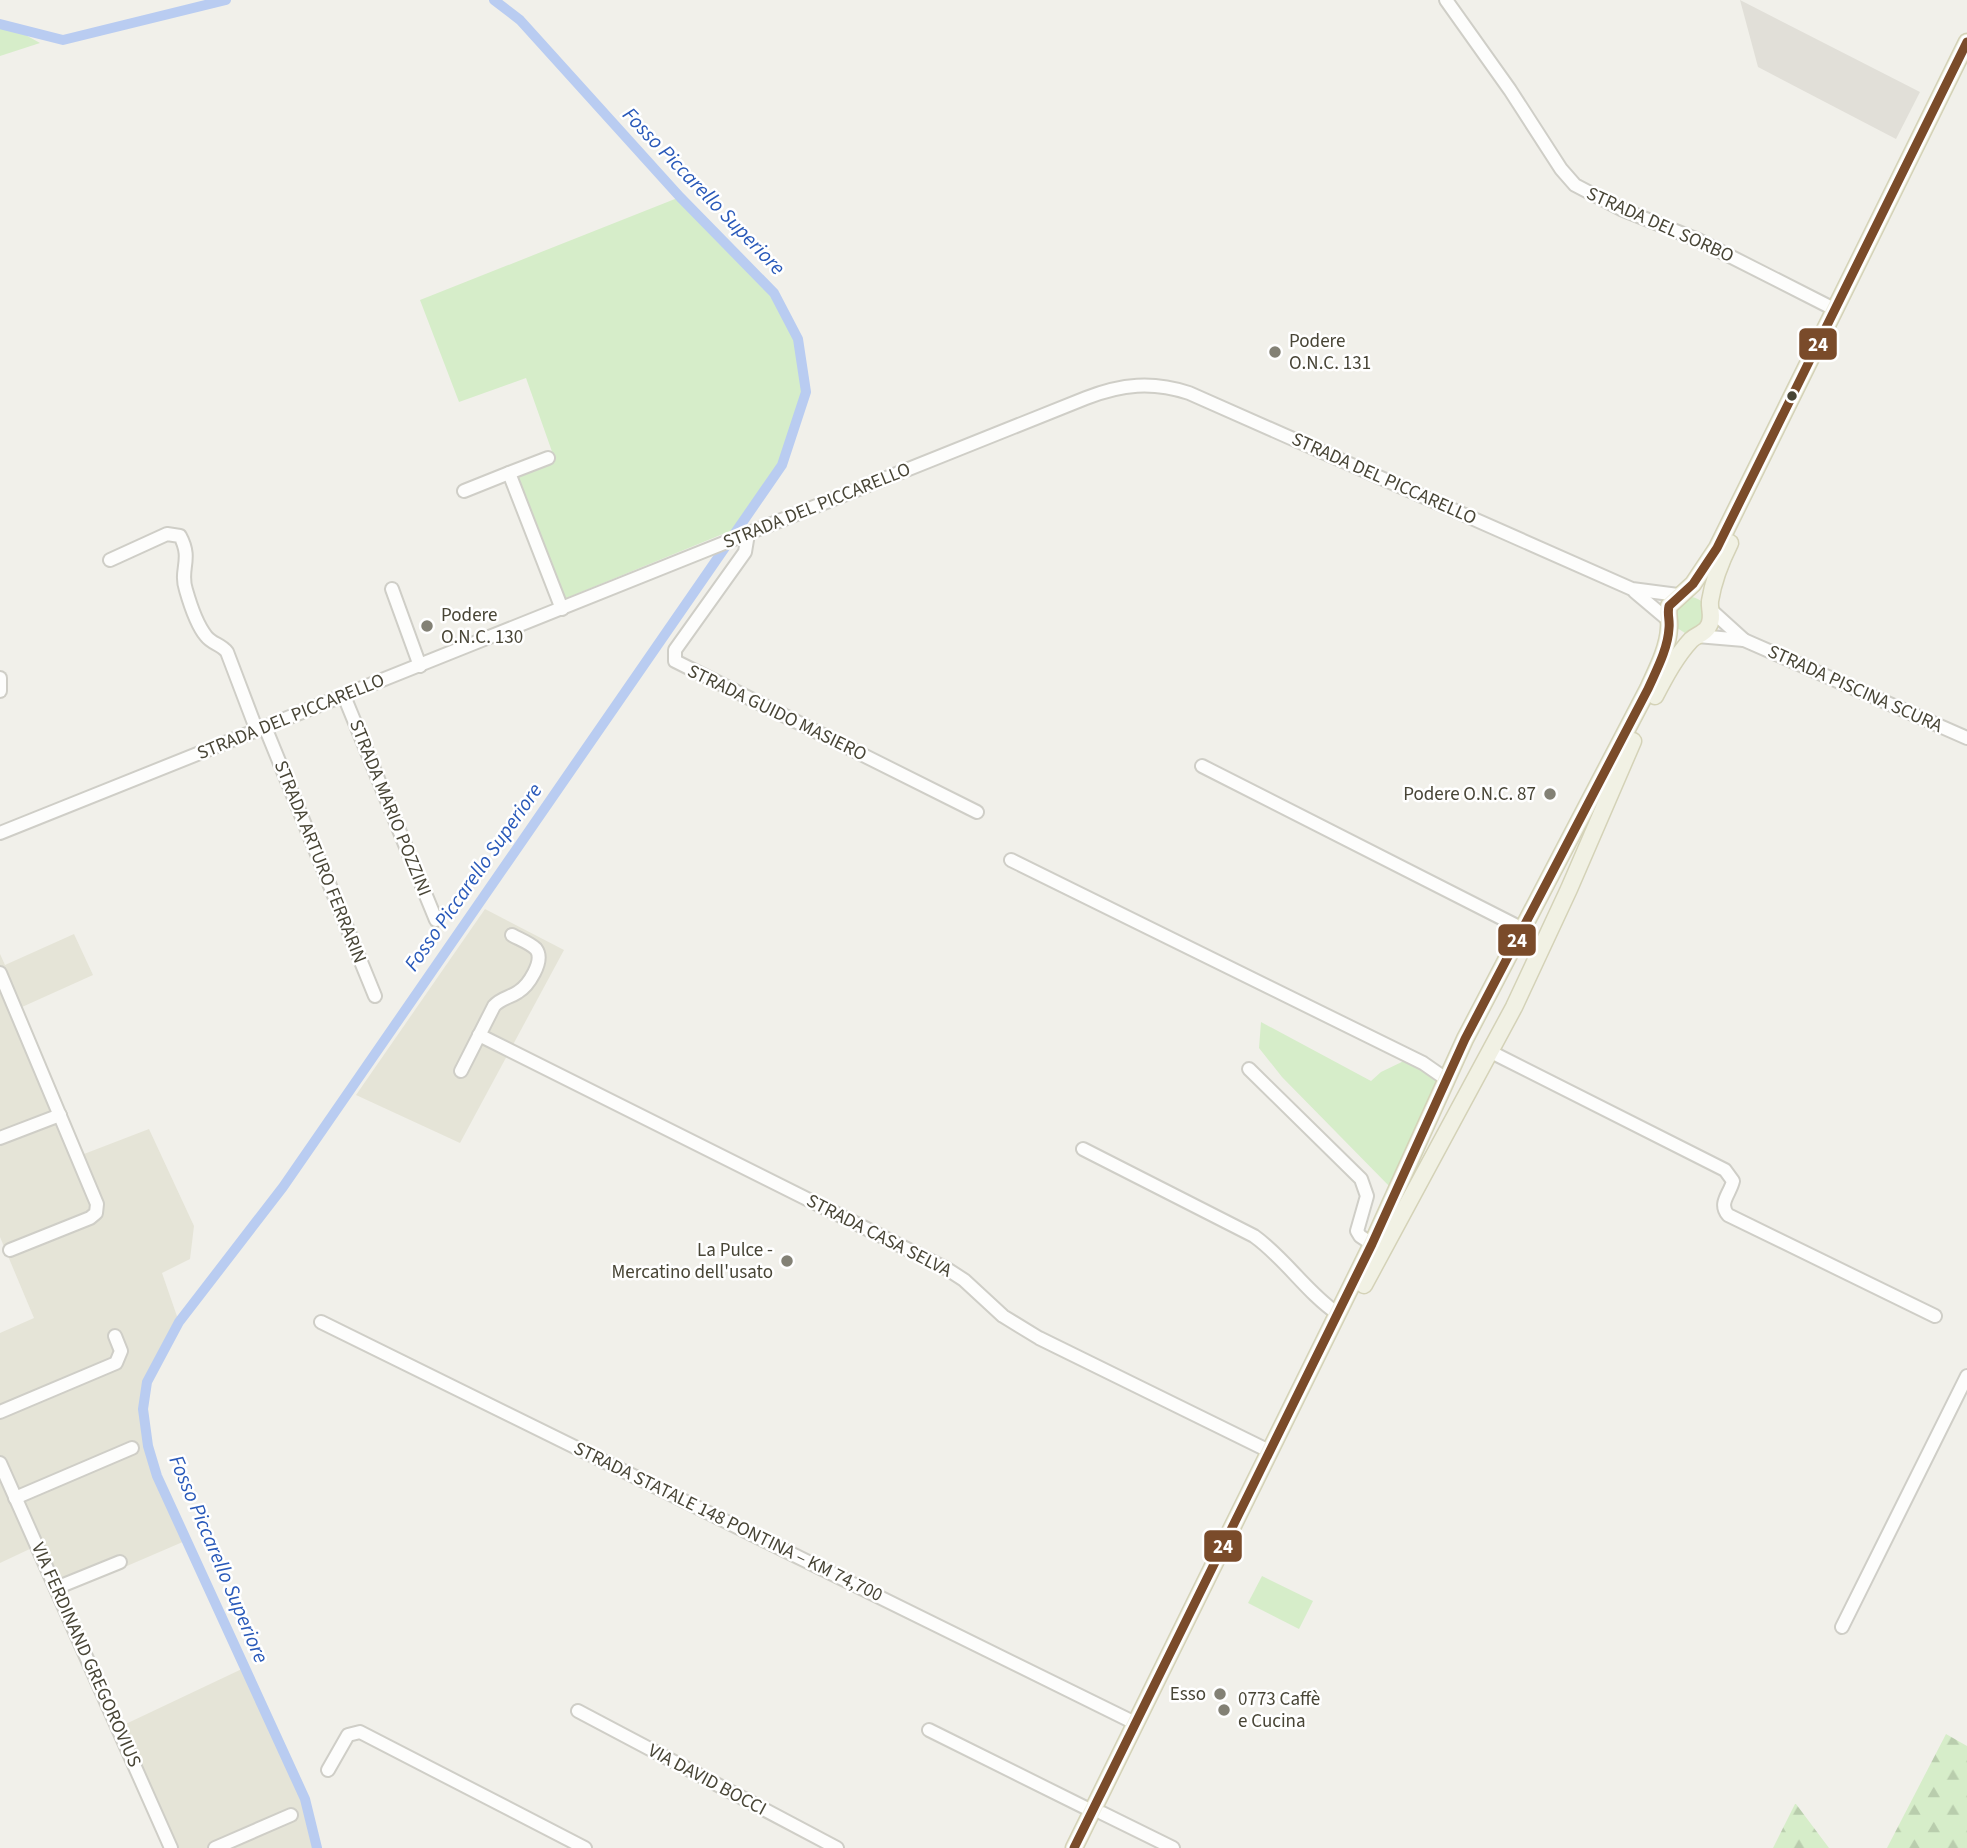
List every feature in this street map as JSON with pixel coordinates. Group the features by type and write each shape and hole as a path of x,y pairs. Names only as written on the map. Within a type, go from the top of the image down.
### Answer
{"main road":[{"path":"1084,1848 1135,1723 1372,1244 1446,1079 1521,928 1648,690 1659,662 1669,623 1669,606 1706,566 1720,542 1967,42"},
{"path":"1074,1848 1097,1812 1358,1296 1491,1052 1530,974 1619,771 1669,671 1696,637 1710,625 1710,608 1727,549 1967,65"},
{"path":"1682,594 1699,595 1710,608"},
{"path":"1669,623 1680,636 1696,637"}],"street":[{"name":"STRADA DEL SORBO","path":"1446,0 1510,90 1561,169 1575,185 1621,209 1698,240 1835,309"},
{"name":"STRADA DEL PICCARELLO","path":"0,833 1092,395 1125,386 1150,384 1178,390 1220,406 1632,589 1682,594"},
{"path":"464,491 548,458"},
{"path":"509,473 562,609"},
{"name":"STRADA ARTURO FERRARIN","path":"110,560 167,534 180,536 187,557 184,578 186,591 206,637 223,646 227,652 375,996"},
{"name":"STRADA GUIDO MASIERO","path":"748,534 745,552 676,650 675,661 976,812"},
{"path":"392,589 420,666"},
{"name":"STRADA DEL PICCARELLO","path":"1632,589 1669,623"},
{"name":"STRADA PISCINA SCURA","path":"1710,608 1744,640 1967,738"},
{"name":"STRADA PISCINA SCURA","path":"1696,637 1744,640"},
{"path":"0,678 0,691"},
{"name":"STRADA MARIO POZZINI","path":"344,696 436,920"},
{"path":"1202,766 1521,928"},
{"path":"1011,860 1420,1062 1446,1079"},
{"path":"461,1071 496,1004 524,987 538,961 534,947 512,935"},
{"path":"0,972 96,1200 96,1213 88,1219 10,1250"},
{"name":"STRADA CASA SELVA","path":"479,1035 947,1269 964,1280 1003,1316 1039,1338 1269,1451"},
{"path":"1491,1052 1725,1170 1732,1181 1723,1203 1728,1214 1935,1316"},
{"path":"1249,1069 1361,1179 1367,1196 1357,1231 1372,1244"},
{"path":"0,1138 60,1115"},
{"path":"1083,1149 1254,1236 1317,1298 1338,1314"},
{"name":"STRADA STATALE 148 PONTINA – KM 74,700","path":"321,1322 1135,1723"},
{"path":"0,1412 116,1363 121,1352 115,1336"},
{"path":"1842,1627 1967,1376"},
{"path":"15,1498 132,1448"},
{"name":"VIA FERDINAND GREGOROVIUS","path":"0,1463 171,1848"},
{"path":"56,1588 120,1562"},
{"name":"VIA DAVID BOCCI","path":"578,1711 837,1848"},
{"path":"929,1730 1173,1848"},
{"path":"328,1770 348,1735 353,1731 360,1731 585,1848"},
{"path":"215,1848 290,1815"}],"shaded area":[{"path":"1740,0 1920,92 1896,139 1758,67"},
{"path":"485,909 564,950 460,1143 356,1095"},
{"path":"74,934 93,975 22,1007 84,1154 149,1129 194,1226 190,1259 162,1273 179,1322 147,1382 143,1409 148,1446 157,1476 185,1541 55,1597 34,1547 0,1563 0,1333 34,1318 0,1237 0,954 5,965"},
{"path":"244,1668 305,1799 317,1848 167,1848 113,1730"}],"green space":[{"path":"0,21 40,43 0,56"},
{"path":"680,197 774,293 798,339 806,392 782,465 740,527 564,599 516,476 555,460 526,378 459,402 420,300"},
{"path":"1686,597 1702,602 1708,617 1691,634 1674,626 1673,607"},
{"path":"1261,1022 1371,1081 1381,1072 1408,1059 1438,1078 1391,1188 1282,1077 1259,1048"},
{"path":"1262,1576 1313,1601 1299,1629 1248,1603"},
{"path":"1946,1734 1967,1746 1967,1848 1887,1848"},
{"path":"1796,1804 1829,1848 1773,1848"}],"waterway":[{"name":"Fosso Piccarello Superiore","path":"0,24 63,40 226,0"},
{"name":"Fosso Piccarello Superiore","path":"317,1848 305,1799 157,1476 148,1446 143,1409 147,1382 179,1322 283,1187 782,465 806,392 798,339 774,293 680,197 520,20 494,0"}],"transit line":[{"name":"24","path":"1074,1848 1372,1244 1465,1039 1648,689 1666,644 1669,606 1693,584 1717,548 1967,42"}],"place":[{"name":"Podere O.N.C. 131","path":"1275,352"},
{"name":"Podere O.N.C. 130","path":"427,626"},
{"name":"Podere O.N.C. 87","path":"1550,794"},
{"name":"La Pulce - Mercatino dell'usato","path":"787,1261"},
{"name":"Esso","path":"1220,1694"},
{"name":"0773 Caffè e Cucina","path":"1224,1710"}]}
